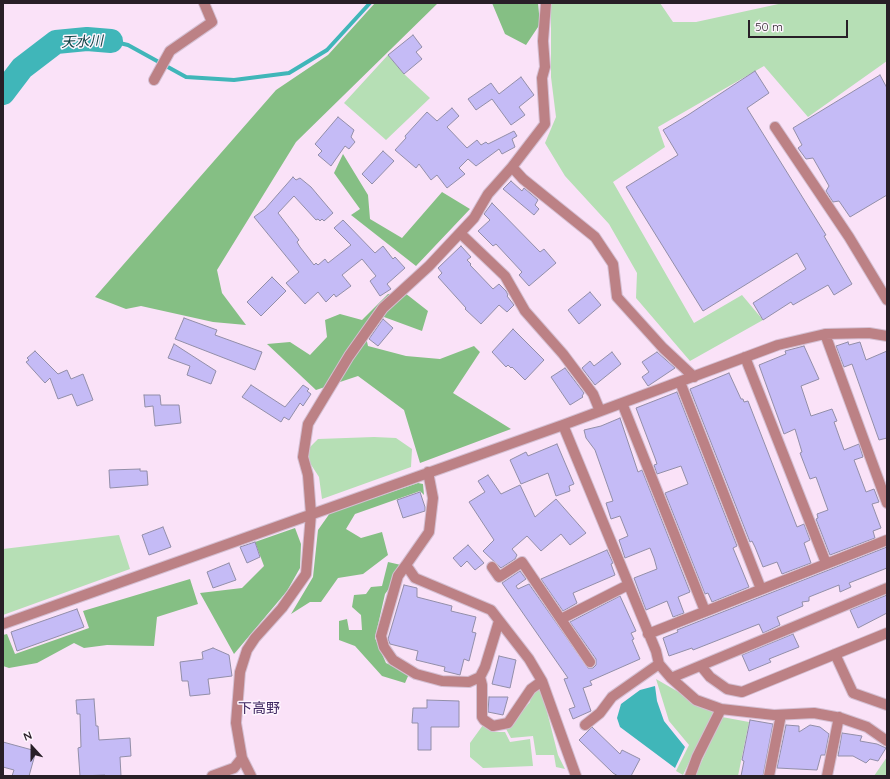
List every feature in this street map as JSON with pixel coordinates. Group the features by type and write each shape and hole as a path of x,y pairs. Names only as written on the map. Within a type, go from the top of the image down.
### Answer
{"street":[{"path":"154,80 170,51 212,22 204,3"},
{"path":"251,776 242,758 236,723 242,664 247,650 255,638 282,608 306,574 311,514 308,475 303,457 308,424 349,356 383,308 429,266 474,218 488,194 539,134 545,124 542,78 544,67 543,41 546,3"},
{"path":"775,127 849,237 887,300"},
{"path":"512,167 523,179 595,237 613,264 617,297 663,348 694,377"},
{"path":"460,233 505,276 525,311 563,354 593,394 600,411"},
{"path":"3,624 563,425 778,345 825,334 869,333 887,336"},
{"path":"825,334 887,503"},
{"path":"745,357 826,563"},
{"path":"680,382 761,589"},
{"path":"622,403 705,611"},
{"path":"563,425 656,651 659,664 671,678 696,700 721,709 782,715 814,713 839,718 867,727 887,741"},
{"path":"428,472 433,498 429,532 398,576 381,636 384,647 393,660 416,674 442,682 468,682 480,677"},
{"path":"648,634 887,540"},
{"path":"492,567 499,577 522,562 590,662"},
{"path":"406,565 415,578 491,610 529,658 542,681 576,776"},
{"path":"561,619 628,585"},
{"path":"671,678 887,588"},
{"path":"499,620 485,667 480,677 482,685 482,717 484,720 493,726 508,723 531,689 542,681"},
{"path":"701,666 710,677 727,689 742,692 887,633"},
{"path":"835,654 853,693 887,705"},
{"path":"585,725 600,713 612,698 659,664"},
{"path":"690,776 697,757 721,709"},
{"path":"769,776 782,715"},
{"path":"827,776 839,718"},
{"path":"212,776 234,768 242,758"}],"shaded area":[{"path":"375,3 438,3 296,142 217,270 222,293 246,325 213,322 141,306 126,309 95,297 276,90 328,55"},
{"path":"492,3 538,3 540,24 526,45 505,34"},
{"path":"551,3 660,3 673,22 696,22 783,3 887,3 887,61 808,117 764,66 658,127 665,147 613,182 694,323 742,295 763,320 690,361 636,298 637,273 609,224 565,176 545,143 556,117 551,77"},
{"path":"388,55 404,74 430,98 386,140 344,103"},
{"path":"343,154 368,195 370,219 402,238 442,192 470,209 416,266 351,215 360,209 334,173"},
{"path":"405,293 428,311 422,331 384,317 371,321 365,333 368,346 406,356 440,359 474,346 480,352 453,393 511,429 420,463 404,410 358,376 316,390 267,344 290,342 310,355 327,337 325,320 340,314 362,320 388,294"},
{"path":"374,437 396,438 412,449 411,467 322,499 319,477 308,460 308,449 318,439"},
{"path":"418,483 423,484 424,495 420,491 355,514 346,529 361,538 382,532 388,555 363,574 338,578 321,602 310,602 291,614 313,577 318,530 330,513"},
{"path":"295,528 301,544 300,568 287,591 234,654 200,593 242,588 264,566 255,542"},
{"path":"119,535 130,569 3,615 3,549"},
{"path":"388,562 401,565 398,576 385,594 375,638 386,663 409,674 405,683 382,676 355,646 339,640 339,621 347,619 349,630 362,630 361,615 352,607 354,595 366,594 371,587 382,586"},
{"path":"190,579 198,604 157,617 154,646 107,645 84,648 74,643 37,663 9,668 3,666 3,635 7,634 15,654 89,628 83,611"},
{"path":"656,679 722,717 749,722 738,776 695,776 714,734 700,740 683,775 676,771 689,745 669,721"},
{"path":"655,686 657,701 664,721 685,747 675,768 620,727 617,718 621,704 640,690"},
{"path":"541,688 558,755 565,769 556,767 554,755 536,755 533,736 511,738 505,727 511,724 530,702 531,694"},
{"path":"483,725 493,732 505,732 510,742 530,739 533,766 483,768 470,757 470,743"},
{"path":"887,757 887,776 874,776"}],"building":[{"path":"413,35 422,47 416,52 422,59 404,74 388,55"},
{"path":"755,71 769,93 747,108 826,235 824,236 852,284 834,295 828,285 793,305 791,302 763,320 753,303 806,269 797,253 703,311 626,187 678,155 663,130"},
{"path":"880,75 887,88 887,195 850,217 839,201 833,202 826,191 829,186 813,158 806,159 798,148 802,145 793,128"},
{"path":"521,77 534,95 519,107 525,115 511,125 492,99 476,110 468,99 491,83 499,94"},
{"path":"452,108 459,116 447,127 467,148 477,140 481,145 486,142 488,144 514,131 517,136 512,139 515,147 502,154 499,149 476,166 468,159 459,168 465,174 447,188 437,175 431,180 419,164 416,168 395,150 406,138 405,136 427,112 437,121"},
{"path":"338,117 354,130 351,137 355,142 349,149 345,146 331,166 318,155 322,151 315,144"},
{"path":"383,151 394,161 372,184 362,174"},
{"path":"293,177 296,180 300,178 311,187 333,213 324,221 322,219 320,221 318,219 316,220 294,196 278,213 299,240 297,242 300,247 314,265 316,263 318,265 325,259 328,263 351,245 334,228 343,220 375,253 383,246 393,259 395,257 405,268 387,284 391,289 380,296 370,281 376,276 362,259 342,275 351,286 336,297 334,294 326,302 318,292 305,304 286,283 299,272 254,217 265,209"},
{"path":"511,181 522,191 524,188 538,200 535,205 539,209 534,215 503,189"},
{"path":"492,203 540,252 544,249 556,263 529,286 519,275 522,272 496,244 493,246 478,231 490,220 484,214"},
{"path":"461,246 471,257 467,260 471,264 470,265 493,289 499,284 506,291 507,296 514,305 507,312 499,305 481,324 465,309 466,308 438,277 442,273 438,268"},
{"path":"272,277 286,291 261,316 247,302"},
{"path":"590,292 601,305 579,324 568,310"},
{"path":"184,318 217,330 215,335 262,352 255,370 175,339"},
{"path":"383,319 393,328 378,346 369,339"},
{"path":"513,329 544,360 525,380 512,367 511,368 508,365 506,367 492,352"},
{"path":"848,342 849,345 860,342 866,360 887,351 887,438 879,440 852,364 844,367 836,346"},
{"path":"174,344 216,371 211,384 187,375 190,366 168,358"},
{"path":"804,346 819,379 801,386 811,416 832,409 837,421 834,422 844,450 859,444 863,457 854,460 866,492 874,489 879,502 872,504 881,528 873,531 875,538 830,555 816,519 818,518 817,514 828,510 816,477 810,479 800,453 802,452 795,429 784,434 759,365 786,354 785,351"},
{"path":"35,351 58,374 67,370 71,379 83,374 93,400 77,406 72,394 58,399 50,378 45,383 26,362 29,360 27,358"},
{"path":"612,352 621,364 595,385 582,368 590,361 594,366"},
{"path":"657,352 675,368 648,386 642,377 649,372 642,362"},
{"path":"565,368 584,393 582,396 583,397 570,405 551,377"},
{"path":"729,373 741,399 743,399 744,402 748,401 797,527 804,524 810,540 804,543 811,563 782,574 777,562 763,567 752,541 750,542 690,389"},
{"path":"251,385 285,407 303,385 309,389 307,391 311,394 303,406 300,403 289,420 284,417 281,422 242,397"},
{"path":"677,392 737,546 733,548 749,587 712,602 708,593 705,594 665,493 688,484 681,466 657,474 654,465 657,464 636,408"},
{"path":"144,395 160,395 161,405 179,405 181,423 155,426 153,406 145,407"},
{"path":"620,418 638,472 642,470 690,592 678,597 684,613 673,617 667,601 646,610 634,578 657,569 654,558 650,548 625,558 619,540 628,536 620,516 611,519 606,503 613,501 595,450 586,438 584,430 601,426"},
{"path":"557,444 574,484 569,486 570,491 556,496 548,473 521,484 510,460 526,452 528,456"},
{"path":"140,469 140,471 147,471 148,485 110,488 109,470"},
{"path":"488,475 501,494 520,485 535,517 556,499 586,533 570,545 561,534 541,551 527,536 512,549 517,555 515,559 501,568 483,551 494,540 469,502 485,492 478,481"},
{"path":"420,492 425,511 403,518 397,500"},
{"path":"163,527 171,547 149,555 142,535"},
{"path":"255,542 260,557 247,563 240,547"},
{"path":"468,545 484,563 475,570 467,561 461,567 453,558"},
{"path":"887,547 887,568 849,583 851,587 840,592 839,585 809,597 809,601 802,602 803,606 777,617 780,625 763,633 759,624 693,650 692,648 669,656 663,638 678,632 677,630"},
{"path":"607,550 613,563 611,564 615,575 573,593 577,603 563,611 541,579"},
{"path":"229,563 236,580 213,588 207,572"},
{"path":"520,571 526,579 516,586 518,589 529,584 588,668 593,668 596,665 596,659 570,622 620,596 636,631 631,633 634,639 632,640 640,659 590,681 592,685 583,688 591,711 573,719 569,709 575,707 564,679 568,678 502,583"},
{"path":"404,585 417,588 417,597 452,606 451,611 476,617 472,632 476,633 469,661 464,659 460,675 444,671 445,667 416,660 418,651 390,644 388,639"},
{"path":"887,595 887,613 858,628 850,610"},
{"path":"77,609 84,627 17,651 11,632"},
{"path":"793,634 799,647 769,659 771,662 749,671 742,655"},
{"path":"213,648 229,655 232,676 208,679 210,694 190,696 188,681 182,681 180,662 203,659 202,652"},
{"path":"499,656 516,660 510,688 492,684"},
{"path":"489,697 508,697 503,715 488,712"},
{"path":"94,699 96,726 98,726 99,740 130,738 131,756 120,757 121,776 80,776 78,748 81,747 80,714 77,714 76,700"},
{"path":"427,700 459,701 459,727 431,727 431,750 418,750 418,723 412,723 413,708 427,708"},
{"path":"750,720 773,724 763,776 741,776 744,761 742,760"},
{"path":"786,725 799,726 799,732 810,725 820,727 829,734 825,755 821,755 817,770 777,768"},
{"path":"592,727 620,754 622,750 640,759 631,776 618,776 613,773 579,740"},
{"path":"842,733 862,736 860,741 877,744 886,748 878,761 870,759 866,763 853,756 838,756"},
{"path":"3,742 36,751 29,776 12,776 14,770 3,767"}],"waterway":[{"path":"111,41 128,45 186,77 234,80 289,73 327,50 370,3"},
{"name":"天水川","path":"3,93 22,68 56,42 87,39 111,41"}],"district":[{"name":"下高野","path":"259,709"}]}
